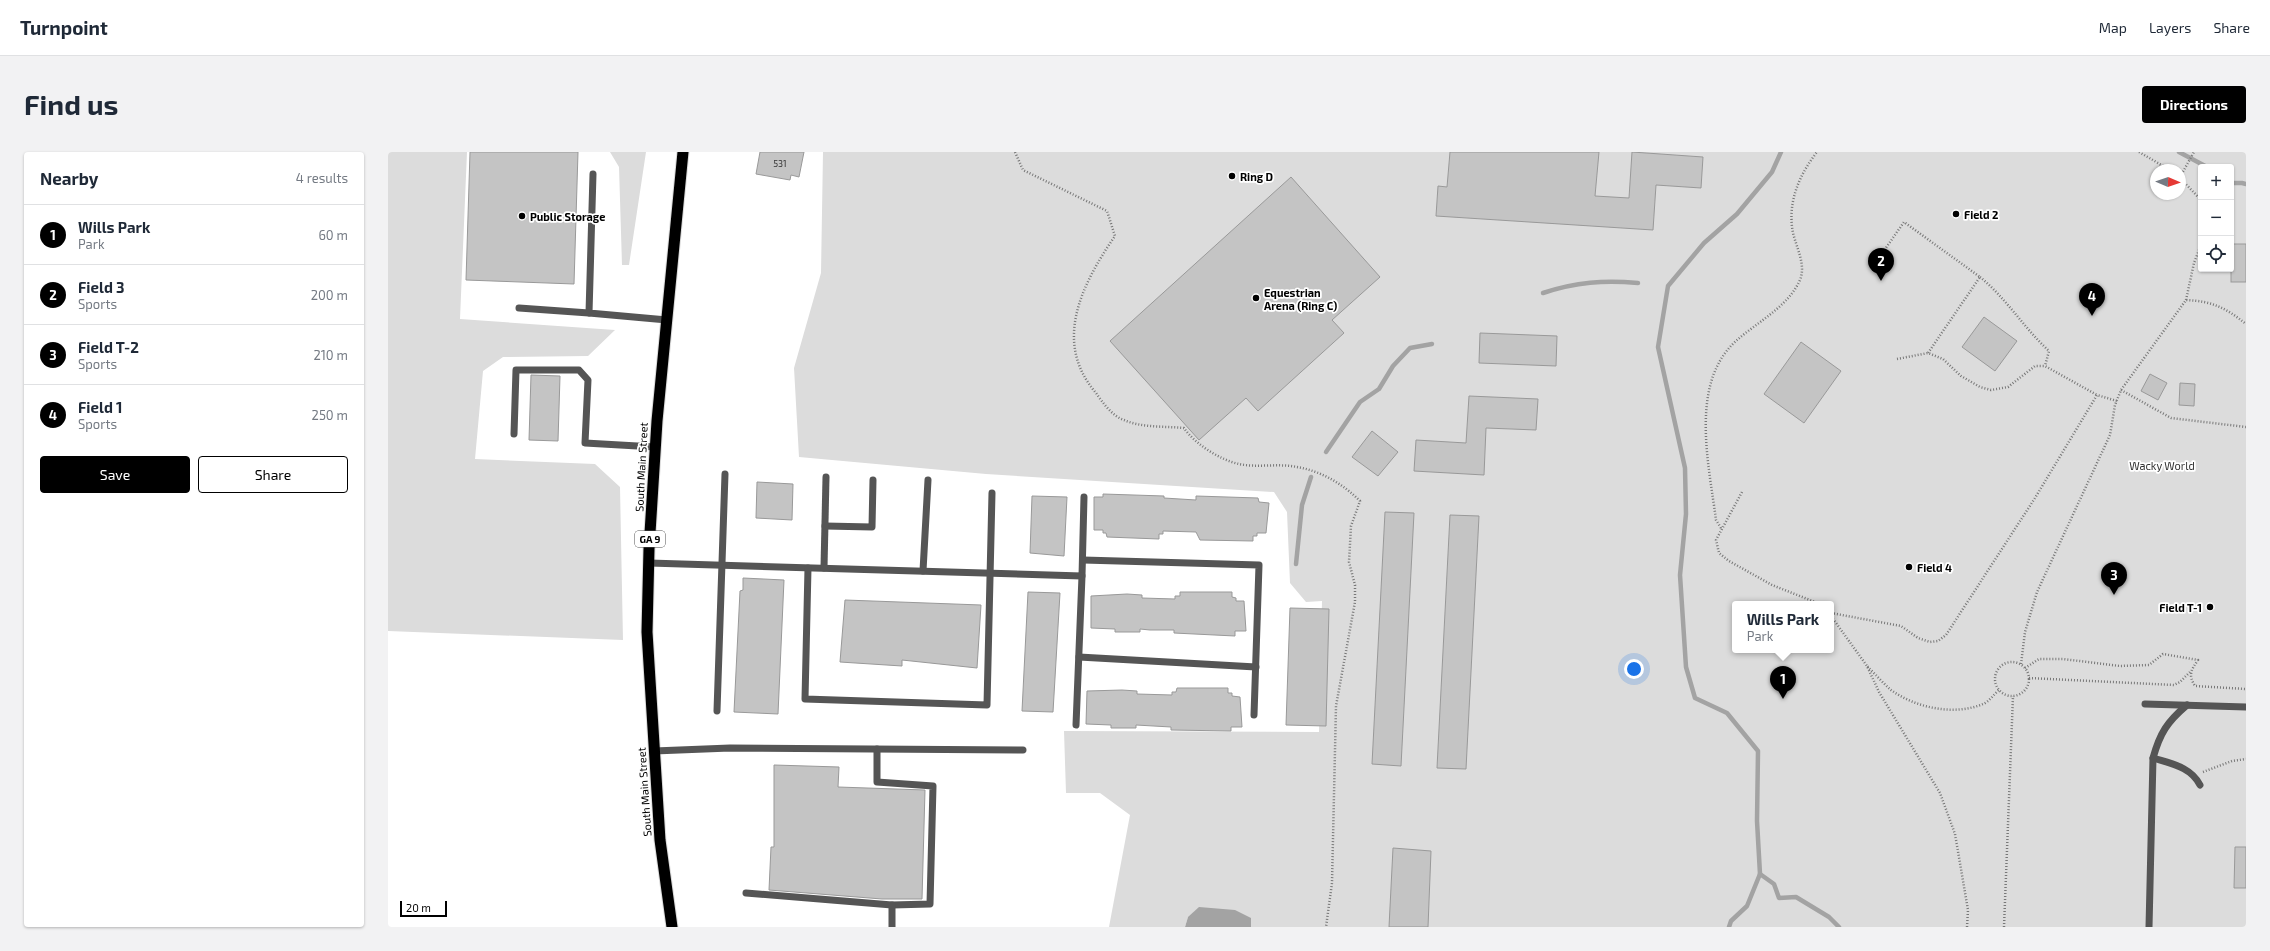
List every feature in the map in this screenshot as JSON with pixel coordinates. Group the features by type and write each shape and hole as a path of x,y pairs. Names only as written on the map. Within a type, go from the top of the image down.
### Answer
{"highway":[{"name":"South Main Street","path":"672,927 660,840 648,632 649,563 656,447 683,152"}],"lane":[{"path":"590,313 593,174"},
{"path":"519,308 667,320"},
{"path":"514,434 516,370 579,370 588,380 586,443 656,447"},
{"path":"717,710 726,474"},
{"path":"824,568 826,477"},
{"path":"825,526 872,527 873,480"},
{"path":"923,571 928,480"},
{"path":"808,568 805,699 986,705 992,492"},
{"path":"1076,726 1083,560 1084,497"},
{"path":"1083,560 1260,565 1254,715"},
{"path":"649,563 1082,576"},
{"path":"1079,657 1256,667"},
{"path":"2145,704 2246,707"},
{"path":"2149,927 2153,758 2159,736 2170,720 2186,705"},
{"path":"654,751 730,748 1023,750"},
{"path":"746,893 892,905 930,904 933,786 877,782 877,749"},
{"path":"2153,758 2183,768 2196,776 2200,785"},
{"path":"892,905 892,927"}],"path":[{"path":"1015,152 1023,170 1107,211 1115,236 1096,264 1077,308 1072,336 1079,367 1093,390 1109,409 1122,420 1138,425 1184,428 1192,439 1201,447 1238,464 1297,466 1326,476 1350,491 1360,501 1351,526 1349,562 1355,585 1354,602 1336,706 1332,883 1326,927"},
{"path":"1721,528 1716,520 1706,436 1710,386 1714,369 1736,341 1762,322 1788,298 1800,280 1802,260 1794,234 1791,213 1797,185 1817,152"},
{"path":"2139,152 2160,164"},
{"path":"2186,168 2194,152"},
{"path":"2186,184 2198,197"},
{"path":"1880,255 1904,222 1992,287 2049,351 2046,366"},
{"path":"2021,664 2026,632 2037,592 2110,435 2116,401 2121,390 2186,300 2194,263 2198,253"},
{"path":"1928,353 1980,277"},
{"path":"2186,300 2206,300 2235,315 2246,323"},
{"path":"1897,359 1928,353 1943,359 1961,376 1980,387 1991,390 2008,387 2035,366 2046,366 2097,395 2116,401"},
{"path":"2121,390 2171,418 2246,427"},
{"path":"1834,615 1900,626 1918,638 1930,642 1938,641 1946,635 2035,498 2097,395"},
{"path":"1742,492 1721,528 1716,540 1719,553 1729,561 1772,585 1812,601"},
{"path":"1834,618 1867,666 1879,692 1940,793 1955,834 1968,910 1968,927"},
{"path":"2025,668 2039,659 2063,659 2120,666 2149,665 2163,654 2198,660 2180,682 2174,684 2029,678"},
{"path":"2009,662 2021,664 2025,668 2029,678 2027,689 2018,695 2013,696 1999,690 1995,679 1999,668 2009,662"},
{"path":"1867,666 1891,690 1917,705 1941,709 1964,709 1984,704 1999,690"},
{"path":"2190,671 2191,679 2195,686 2246,689"},
{"path":"2004,927 2013,696"},
{"path":"2196,776 2232,761 2246,759"}],"green space":[{"path":"388,152 467,152 460,319 615,330 588,356 503,357 483,371 475,459 595,464 620,487 623,640 388,631"},
{"path":"610,152 646,152 629,265 622,265 619,167"},
{"name":"Wacky World","path":"823,152 2246,152 2246,927 1251,927 1251,918 1188,917 1185,927 1109,927 1130,815 1100,793 1066,793 1064,731 1319,732 1322,601 1306,602 1290,583 1287,512 1274,492 986,474 799,457 794,368 821,273"}],"shaded area":[{"path":"1199,907 1235,910 1251,918 1251,927 1185,927 1188,917"}],"building":[{"name":"Public Storage","path":"470,152 578,152 574,284 466,280"},
{"path":"760,152 804,152 799,177 791,175 790,180 756,174"},
{"path":"1450,152 1599,152 1595,196 1629,198 1632,152 1703,157 1701,188 1656,185 1653,230 1436,216 1438,186 1447,187"},
{"name":"Equestrian Arena (Ring C)","path":"1291,177 1380,277 1332,320 1344,333 1258,411 1246,398 1199,440 1110,341"},
{"path":"2234,244 2246,244 2246,282 2231,282 2231,272 2234,272"},
{"path":"1984,317 2017,341 1995,371 1962,347"},
{"path":"1480,333 1557,336 1556,366 1479,363"},
{"path":"1801,342 1841,371 1804,423 1764,394"},
{"path":"2150,374 2167,383 2158,400 2141,391"},
{"path":"531,375 560,376 558,441 529,440"},
{"path":"2180,383 2195,384 2194,406 2179,405"},
{"path":"1469,396 1538,399 1536,430 1486,428 1484,475 1414,471 1416,440 1466,443"},
{"path":"1372,431 1398,452 1378,476 1352,457"},
{"path":"757,482 793,484 792,520 756,518"},
{"path":"1103,494 1164,496 1164,498 1196,500 1196,496 1258,498 1259,502 1269,503 1266,533 1257,533 1257,536 1253,536 1253,541 1200,540 1196,532 1163,531 1163,534 1159,534 1159,539 1107,537 1106,533 1103,533 1103,530 1094,530 1094,497 1103,497"},
{"path":"1032,496 1067,497 1064,556 1030,553"},
{"path":"1385,512 1414,513 1401,766 1372,764"},
{"path":"1450,515 1479,516 1466,769 1437,768"},
{"path":"743,578 784,580 778,714 734,712 740,591 743,590"},
{"path":"1028,592 1060,593 1053,712 1022,711"},
{"path":"1180,592 1232,592 1232,597 1236,598 1236,601 1244,601 1246,631 1235,631 1235,636 1174,633 1174,630 1140,629 1140,632 1115,632 1115,629 1091,628 1091,596 1127,594 1142,595 1142,598 1175,599 1175,596 1180,596"},
{"path":"845,600 981,605 977,668 902,660 902,666 840,662"},
{"path":"1290,608 1329,609 1326,726 1286,725"},
{"path":"1177,688 1228,688 1228,693 1232,693 1232,696 1240,697 1242,727 1231,727 1231,731 1171,730 1171,727 1136,725 1136,728 1111,728 1111,725 1086,724 1087,691 1122,690 1137,691 1137,694 1172,695 1172,692 1176,692"},
{"path":"774,765 839,767 838,787 925,790 922,899 882,899 769,890 771,847 774,847"},
{"path":"2235,847 2246,847 2246,888 2234,888"},
{"path":"1393,848 1431,851 1428,927 1389,927"}],"waterway":[{"path":"1729,927 1731,921 1747,906 1760,874 1757,821 1758,751 1727,713 1695,698 1686,667 1680,575 1686,514 1685,468 1658,347 1668,286 1704,243 1737,214 1772,172 1781,152"},
{"path":"2179,152 2201,164"},
{"path":"2234,183 2246,184"},
{"path":"1543,293 1579,284 1602,282 1638,283"},
{"path":"1326,452 1360,402 1379,389 1393,366 1410,348 1432,344"},
{"path":"1296,564 1302,505 1311,477"},
{"path":"1760,874 1774,884 1779,898 1796,897 1829,917 1839,927"}],"place":[{"name":"Ring D","path":"1232,176"},
{"name":"Field 2","path":"1956,214"},
{"name":"Public Storage","path":"522,216"},
{"name":"Field 3","path":"1881,281"},
{"name":"Equestrian Arena (Ring C)","path":"1256,298"},
{"name":"Field 1","path":"2092,316"},
{"name":"Field 4","path":"1909,567"},
{"name":"Field T-2","path":"2114,595"},
{"name":"Field T-1","path":"2210,607"},
{"name":"Wills Park","path":"1783,699"}]}
